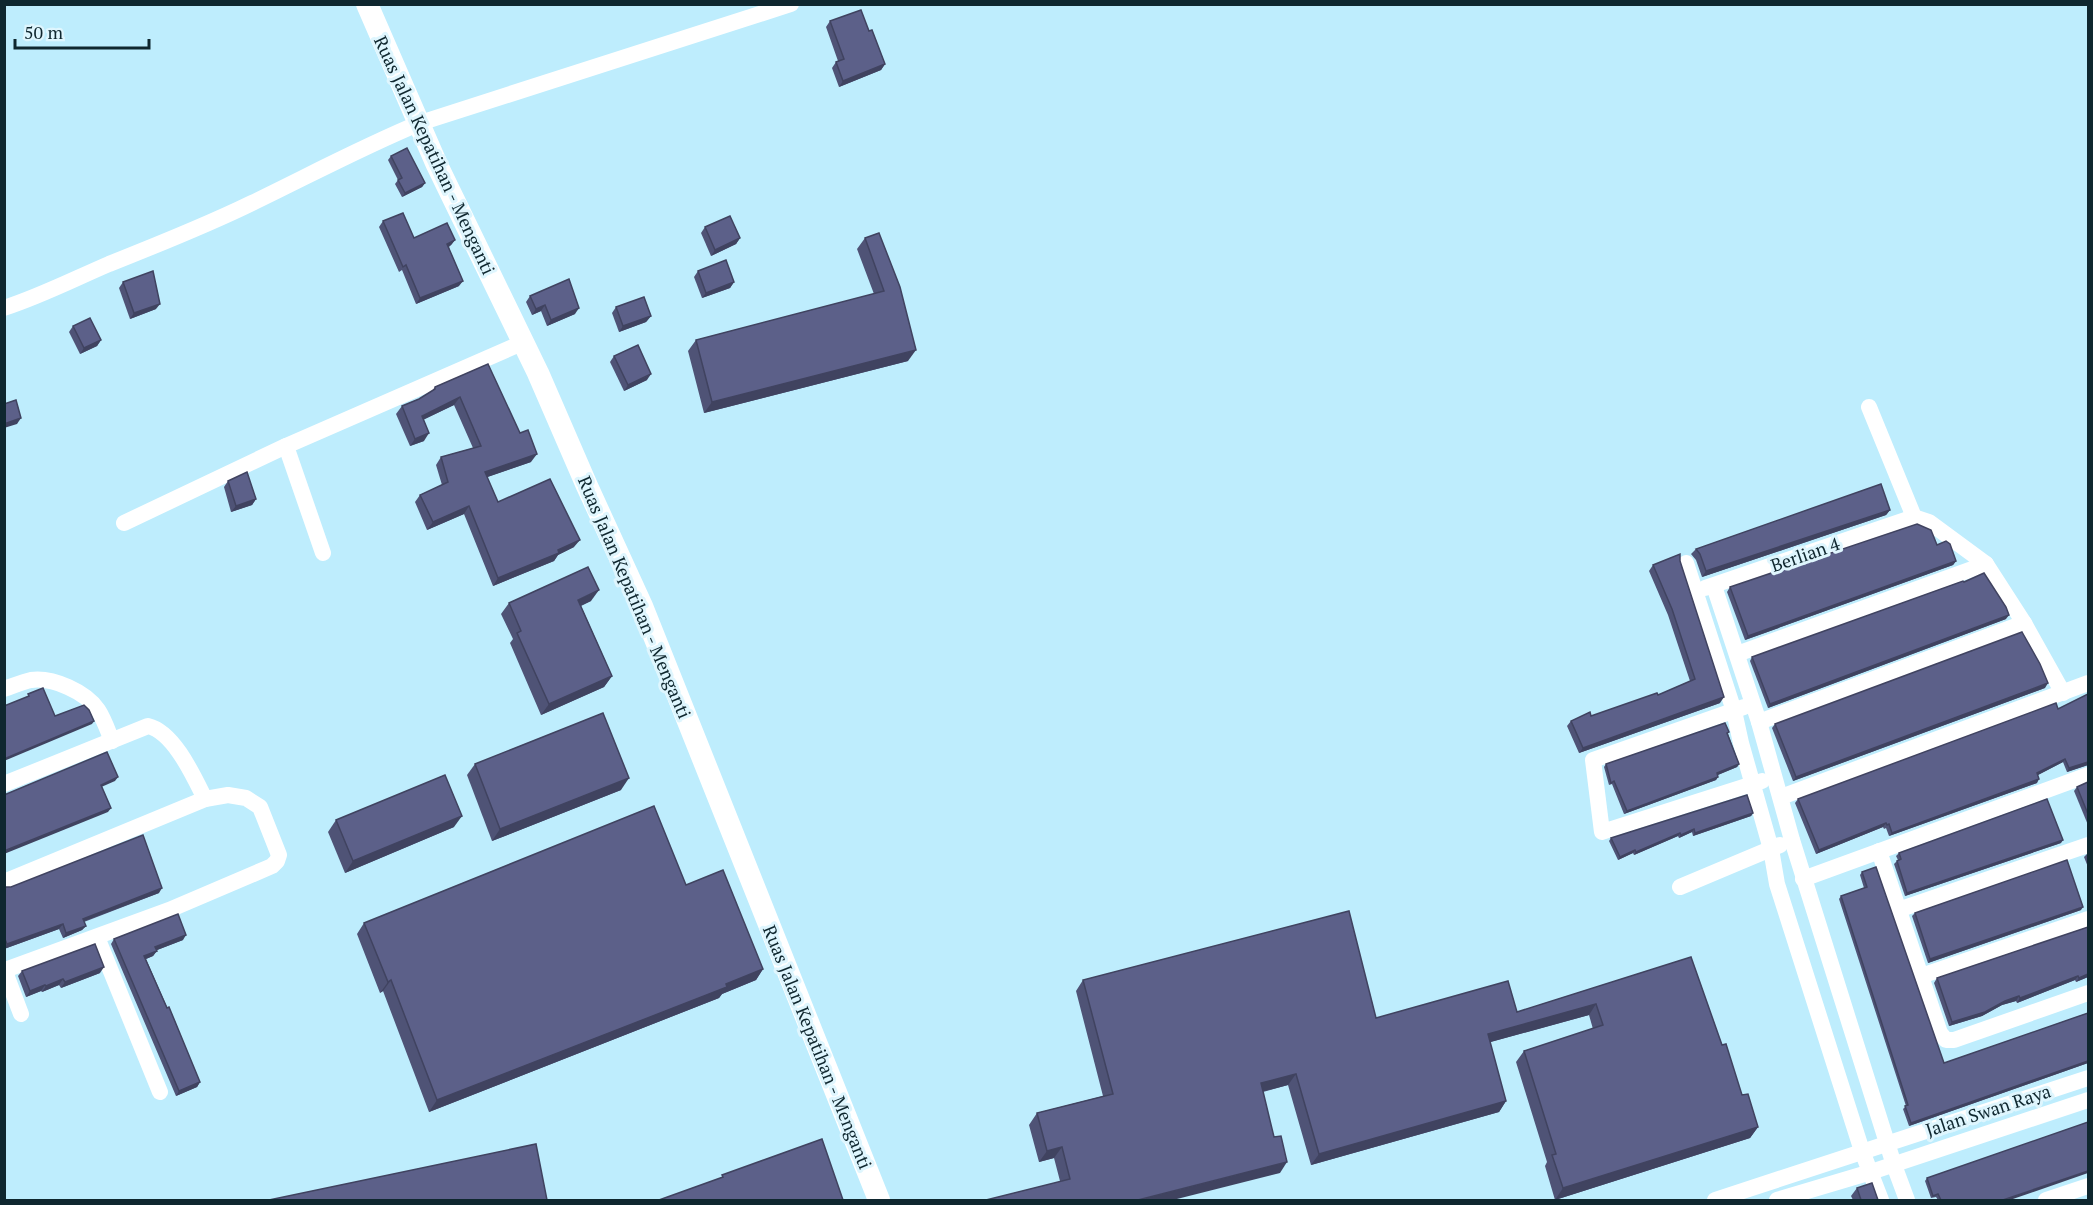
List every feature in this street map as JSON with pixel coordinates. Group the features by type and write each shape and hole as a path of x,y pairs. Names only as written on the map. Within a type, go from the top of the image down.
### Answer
{"main road":[{"name":"Ruas Jalan Kepatihan - Menganti","path":"367,4 437,165 538,373 642,606 879,1200"}],"street":[{"path":"4,308 47,293 175,238 371,143 420,123 792,4"},
{"path":"124,524 286,446 522,343"},
{"path":"1869,406 1914,517 1929,522 1986,564 2024,624 2063,693"},
{"path":"286,446 322,553"},
{"name":"Berlian 4","path":"1696,591 1914,517"},
{"path":"1686,563 1734,711 1771,849 1777,884 1862,1151 1881,1200"},
{"path":"1737,654 1986,564"},
{"path":"1713,586 1759,722 1803,879 1907,1200"},
{"path":"1759,722 2024,624"},
{"path":"4,689 34,680 52,681 72,690 93,704 112,741"},
{"path":"1781,797 2088,684"},
{"path":"1753,704 1593,760 1602,832 1774,776"},
{"path":"4,784 148,726 163,732 181,755 205,799"},
{"path":"1803,879 2088,775"},
{"path":"4,882 205,799 228,795 246,798 260,807 279,855 272,866 179,906 5,970 21,1014"},
{"path":"1680,887 1791,840"},
{"path":"1898,910 2088,845"},
{"path":"1879,850 1940,1033 1946,1040 1954,1040 2088,993"},
{"path":"1921,976 2088,919"},
{"path":"97,937 160,1092"},
{"path":"1811,987 1835,979"},
{"name":"Jalan Swan Raya","path":"1715,1200 2088,1077"},
{"name":"Jalan Swan Raya","path":"1779,1200 1894,1165 2088,1100"},
{"path":"1775,1180 1779,1200"},
{"path":"2046,1200 2088,1186"}],"building":[{"path":"861,10 869,31 872,30 885,64 843,81 836,62 844,59 830,21"},
{"path":"407,148 425,183 405,193 398,180 402,178 391,156"},
{"path":"403,213 414,238 447,223 455,240 447,244 463,281 420,298 406,265 403,267 383,221"},
{"path":"730,216 740,238 715,250 705,227"},
{"path":"879,233 900,287 916,350 712,402 696,340 884,291 865,238"},
{"path":"726,260 734,282 706,293 698,271"},
{"path":"153,271 160,304 134,313 123,282"},
{"path":"569,279 579,308 551,320 545,305 536,309 530,296"},
{"path":"644,297 651,316 623,326 616,307"},
{"path":"90,318 101,340 84,348 73,326"},
{"path":"638,345 651,374 628,385 614,356"},
{"path":"488,364 520,433 528,430 537,454 485,472 498,502 550,479 580,540 558,550 559,553 498,578 469,506 433,522 420,495 448,482 441,457 481,446 460,397 422,416 429,433 415,439 402,406 419,399 435,387"},
{"path":"16,400 21,418 4,424 4,404"},
{"path":"247,472 256,499 236,506 228,481"},
{"path":"1881,484 1890,510 1706,571 1696,549"},
{"path":"1917,524 1931,530 1937,545 1946,541 1950,544 1956,561 1748,636 1730,587"},
{"path":"1680,554 1680,561 1724,697 1583,748 1571,721 1590,712 1591,716 1657,693 1658,695 1695,679 1672,609 1653,565"},
{"path":"588,567 599,590 578,600 612,676 549,704 517,633 521,631 509,603"},
{"path":"1984,573 2009,615 1770,704 1752,657"},
{"path":"2022,632 2048,683 1796,777 1775,724"},
{"path":"43,688 55,716 84,705 94,721 4,759 4,706"},
{"path":"2088,694 2088,762 2069,768 2065,759 2037,773 2039,779 1892,833 1889,824 1886,823 1819,850 1798,799 2056,703 2058,709"},
{"path":"603,713 629,778 500,829 475,764"},
{"path":"1725,723 1739,764 1717,773 1718,777 1627,811 1614,781 1611,783 1606,764"},
{"path":"107,752 118,777 101,785 111,808 4,851 4,795"},
{"path":"445,775 462,816 353,861 336,820"},
{"path":"2088,782 2088,814 2077,787"},
{"path":"1747,795 1753,813 1695,833 1694,829 1681,835 1680,833 1636,852 1635,850 1620,857 1611,838"},
{"path":"2047,799 2063,840 1907,893 1897,861 1901,859 1899,853"},
{"path":"654,806 686,885 723,870 763,969 726,984 727,987 437,1100 391,980 388,982 364,923"},
{"path":"143,835 162,888 83,919 86,926 66,933 63,924 7,944 4,937 4,887 11,887"},
{"path":"2067,860 2083,907 1930,959 1915,913"},
{"path":"1876,867 1944,1063 2088,1013 2088,1061 1911,1123 1905,1106 1908,1105 1841,896 1867,887 1862,872"},
{"path":"1349,911 1376,1018 1508,981 1517,1012 1691,957 1722,1045 1726,1044 1742,1095 1748,1094 1758,1127 1563,1188 1552,1155 1556,1154 1524,1051 1603,1025 1596,1004 1488,1034 1506,1101 1319,1154 1296,1074 1261,1083 1274,1137 1281,1136 1287,1162 1138,1200 986,1200 1070,1179 1062,1147 1047,1151 1037,1113 1113,1094 1083,980"},
{"path":"178,914 186,935 155,947 157,951 144,956 167,1008 169,1007 200,1082 179,1091 114,939"},
{"path":"2088,927 2088,974 2020,998 2019,996 1985,1012 1952,1022 1937,978"},
{"path":"95,944 104,967 65,982 63,979 30,991 22,971"},
{"path":"2088,1122 2088,1171 2003,1200 1941,1200 1938,1194 1933,1196 1927,1178"},
{"path":"822,1139 843,1200 659,1200 723,1177 722,1175"},
{"path":"536,1144 547,1200 269,1200"},
{"path":"1872,1183 1878,1200 1861,1200 1857,1188"}]}
